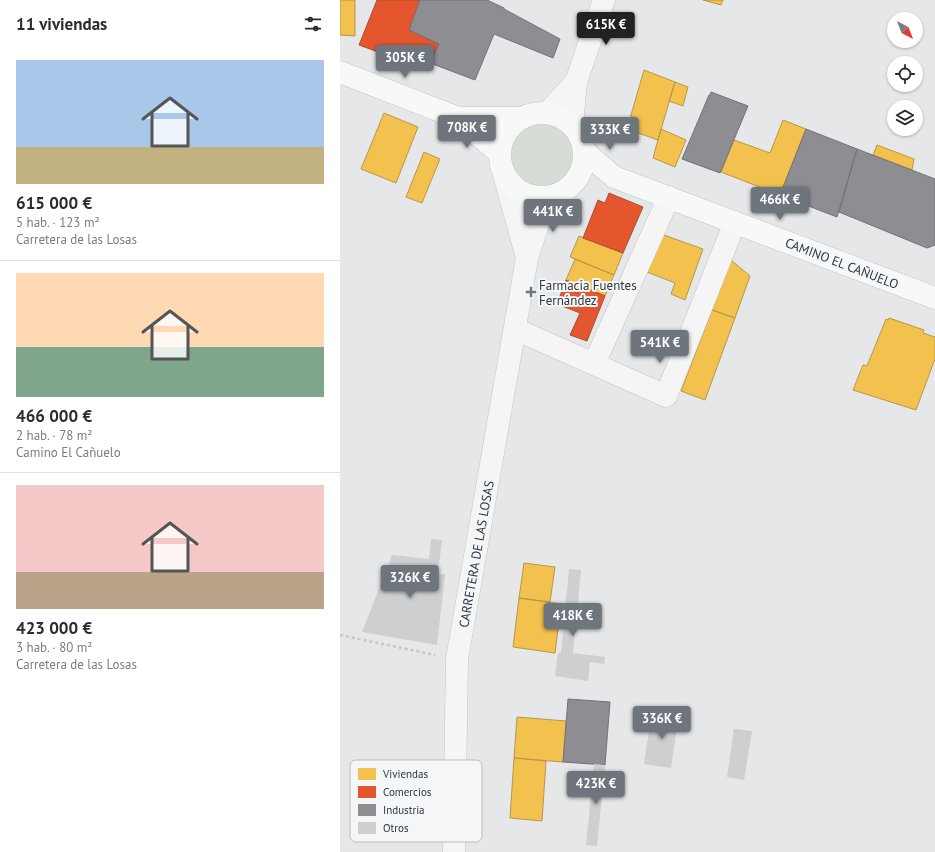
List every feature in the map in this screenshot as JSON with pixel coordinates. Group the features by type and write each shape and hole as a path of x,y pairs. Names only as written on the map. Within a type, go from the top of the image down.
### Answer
{"street":[{"path":"572,124 576,82 604,0"},
{"path":"340,72 458,118 499,153"},
{"path":"548,112 576,82"},
{"path":"533,112 548,112 560,116 572,124 582,142 585,152 583,166 579,176 569,188 561,193 547,197 537,197 523,193 514,187 504,175 501,168 499,153 504,135 509,127 520,118 533,112"},
{"path":"458,118 520,118"},
{"name":"CAMINO EL CAÑUELO","path":"585,152 614,177 935,298"},
{"name":"CARRETERA DE LAS LOSAS","path":"504,175 527,258"},
{"name":"CAMINO EL CAÑUELO","path":"575,180 614,177"},
{"name":"CARRETERA DE LAS LOSAS","path":"455,760 457,659 527,258 547,197"},
{"path":"594,364 669,197"},
{"path":"515,329 666,396 735,222"},
{"name":"CARRETERA DE LAS LOSAS","path":"454,842 454,852"}],"path":[{"path":"340,635 457,659"}],"shaded area":[{"path":"534,113 550,113 566,120 577,131 584,147 584,163 581,171 572,185 566,190 550,197 534,197 518,190 507,179 500,163 500,147 507,131 518,120"}],"building: Viviendas":[{"path":"340,0 355,0 355,36 340,35"},
{"path":"703,0 723,0 721,5"},
{"path":"644,70 675,82 658,140 627,129"},
{"path":"675,82 688,87 683,106 669,101"},
{"path":"384,113 418,127 396,183 361,169"},
{"path":"783,120 806,129 780,195 721,172 734,140 770,153"},
{"path":"661,129 686,140 675,167 653,158"},
{"path":"877,145 914,159 912,170 873,155"},
{"path":"424,152 440,159 422,203 406,197"},
{"path":"661,234 703,249 685,300 671,294 675,283 647,272"},
{"path":"579,236 623,253 614,275 570,257"},
{"path":"575,259 614,275 605,296 566,280"},
{"path":"731,260 750,276 735,318 712,310"},
{"path":"712,310 735,318 705,400 681,391"},
{"path":"889,318 924,330 923,333 935,337 935,359 916,410 853,390 863,365 867,366 886,319 888,320"},
{"path":"524,563 555,567 550,602 519,598"},
{"path":"519,598 561,604 555,653 513,647"},
{"path":"517,717 566,721 563,762 514,758"},
{"path":"514,758 546,761 542,821 510,818"}],"building: Comercios":[{"path":"377,0 420,0 409,30 439,44 427,70 359,45"},
{"path":"609,193 643,207 623,253 583,238 598,200 605,203"},
{"path":"566,280 605,296 587,341 570,335 580,313 557,304"}],"building: Industria":[{"path":"420,0 487,0 560,39 553,58 494,34 475,80 430,63 439,44 409,30"},
{"path":"711,92 748,106 720,173 682,159"},
{"path":"806,129 857,149 837,217 780,195"},
{"path":"857,149 935,179 935,245 927,248 839,212"},
{"path":"568,699 610,702 605,765 563,762"}],"building: Otros":[{"path":"431,539 442,540 438,574 445,574 437,645 362,632 392,555 429,559"},
{"path":"569,569 581,570 573,653 605,657 604,664 590,662 588,681 555,676 558,653 561,653"},
{"path":"652,711 679,715 671,768 644,764"},
{"path":"734,729 752,731 744,780 727,777"},
{"path":"594,764 605,765 597,846 586,845"}],"place":[{"name":"Farmacia Fuentes Fernández","path":"531,292"}]}
